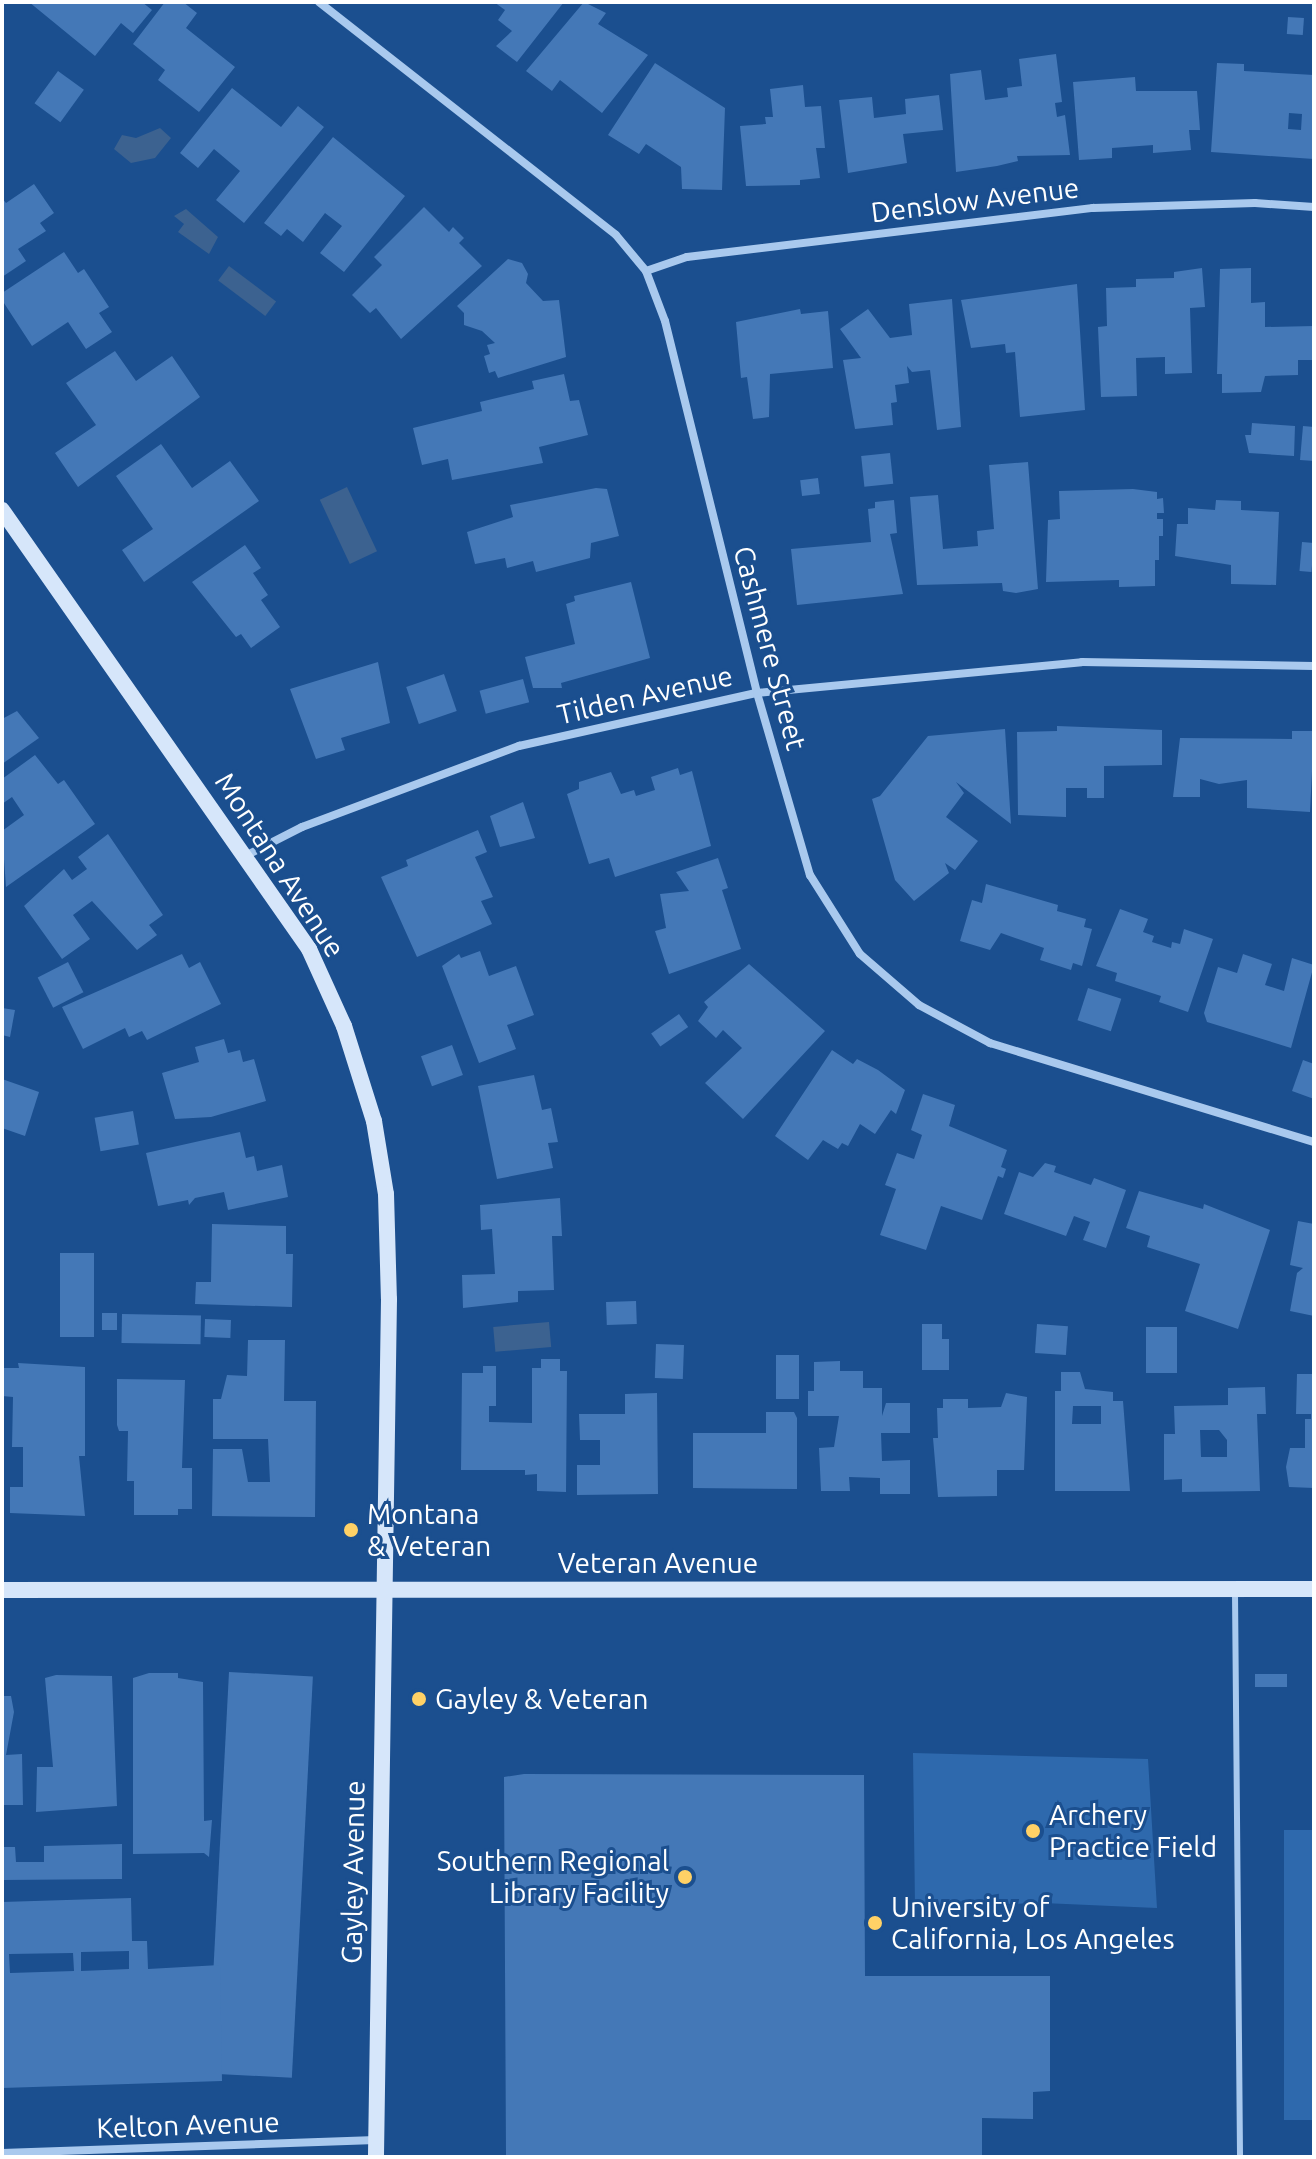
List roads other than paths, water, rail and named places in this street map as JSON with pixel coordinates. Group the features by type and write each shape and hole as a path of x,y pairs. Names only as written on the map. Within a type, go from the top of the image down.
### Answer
{"street":[{"name":"Cashmere Street","path":"319,2 616,235 646,271 665,321 757,693 810,875 860,954 919,1005 990,1043 1314,1142"},
{"name":"Denslow Avenue","path":"646,271 687,257 1093,208 1255,203 1314,207"},
{"name":"Montana Avenue","path":"2,510 247,855 309,949 344,1026 374,1121 386,1194 389,1299 382,1588"},
{"name":"Tilden Avenue","path":"247,855 302,827 519,746 757,693 1082,662 1314,666"},
{"name":"Gayley Avenue","path":"376,2157 382,1588"},
{"name":"Veteran Avenue","path":"2,1590 1314,1589"},
{"name":"Kelton Avenue","path":"2,2153 376,2140"}],"lane":[{"path":"1235,1590 1240,2157"}],"place":[{"name":"Montana & Veteran","path":"351,1530"},
{"name":"Gayley & Veteran","path":"419,1699"},
{"name":"Archery Practice Field","path":"1033,1831"},
{"name":"Southern Regional Library Facility","path":"685,1877"},
{"name":"University of California, Los Angeles","path":"875,1923"}]}
